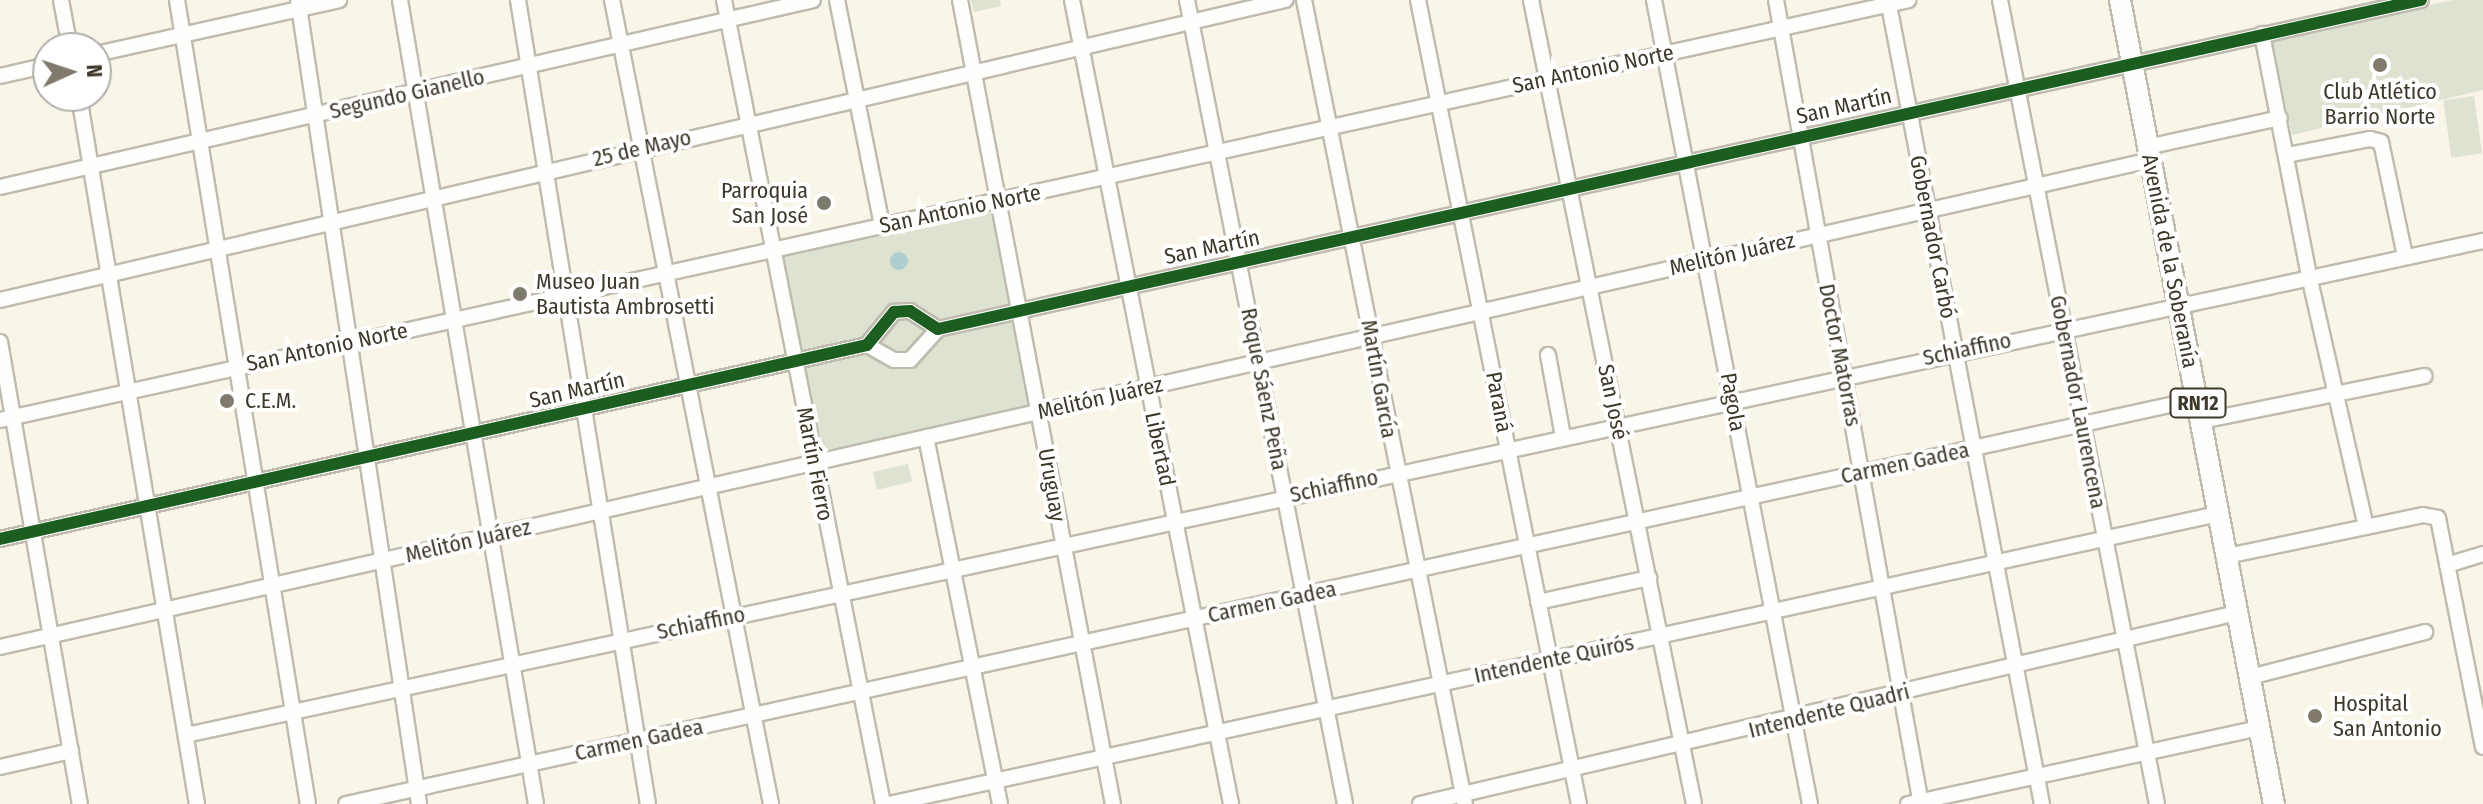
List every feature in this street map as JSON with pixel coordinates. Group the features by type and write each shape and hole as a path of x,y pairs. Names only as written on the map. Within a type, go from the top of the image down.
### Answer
{"highway":[{"name":"Avenida de la Soberanía","path":"2121,1 2274,804"}],"street":[{"path":"61,0 67,32"},
{"path":"177,0 308,804"},
{"path":"112,51 298,4 339,0"},
{"path":"400,0 536,804"},
{"path":"518,0 648,804"},
{"path":"612,0 771,804"},
{"name":"Martín Fierro","path":"724,0 883,804"},
{"name":"Segundo Gianello","path":"0,187 813,0"},
{"path":"837,0 882,225"},
{"name":"Uruguay","path":"960,0 1113,804"},
{"name":"Libertad","path":"1072,0 1231,804"},
{"name":"Roque Sáenz Peña","path":"1187,0 1345,804"},
{"name":"25 de Mayo","path":"0,300 1285,0"},
{"name":"Martín García","path":"1304,0 1328,128 1353,237 1396,473 1464,799"},
{"name":"Paraná","path":"1418,0 1579,804"},
{"name":"San José","path":"1531,0 1694,804"},
{"name":"Pagola","path":"1654,0 1708,259 1750,497 1810,804"},
{"name":"Doctor Matorras","path":"1776,0 1901,694 1917,803"},
{"name":"San Antonio Norte","path":"6,419 1908,0"},
{"name":"Gobernador Laurencena","path":"2000,0 2157,804"},
{"name":"San Martín","path":"938,329 2421,0"},
{"name":"Gobernador Carbó","path":"1889,2 2042,804"},
{"path":"298,4 350,343 379,561 418,796"},
{"path":"2262,34 2309,276 2366,527"},
{"path":"0,76 32,69"},
{"path":"82,112 197,804"},
{"name":"Melitón Juárez","path":"0,647 2036,186 2280,118"},
{"path":"2287,155 2370,139 2381,142 2405,256"},
{"name":"Schiaffino","path":"186,735 2064,328 2483,241"},
{"path":"910,311 938,329 910,360 894,360 867,345 894,312 910,311"},
{"path":"0,342 6,419 33,531 80,804"},
{"name":"San Martín","path":"0,539 867,345"},
{"path":"1548,355 1563,437"},
{"path":"2201,421 2425,376"},
{"name":"Carmen Gadea","path":"346,804 418,796 530,764 2197,399"},
{"path":"926,437 1000,804"},
{"name":"Intendente Quirós","path":"889,804 2218,514"},
{"path":"2227,556 2423,515 2438,518 2483,747"},
{"path":"2447,565 2483,554"},
{"path":"1538,602 1649,578"},
{"name":"Intendente Quadri","path":"1420,804 1464,799 1572,770 2237,613"},
{"path":"2250,677 2425,632"},
{"path":"1917,803 2260,728"},
{"path":"0,767 71,751"}],"green space":[{"path":"971,0 1000,0 1001,6 974,12"},
{"name":"Club Atlético Barrio Norte","path":"2453,0 2483,0 2483,90 2292,135 2272,39"},
{"path":"2474,96 2482,153 2451,158 2443,100"},
{"path":"999,201 1036,413 809,453 772,241"},
{"path":"908,464 912,482 877,490 873,472"}],"water":[{"path":"899,252 908,261 899,270 890,261"}],"cycle path":[{"path":"0,539 867,345 894,312 910,311 938,329 2421,0"}],"place":[{"name":"Club Atlético Barrio Norte","path":"2380,65"},
{"name":"Parroquia San José","path":"824,203"},
{"name":"Museo Juan Bautista Ambrosetti","path":"520,294"},
{"name":"C.E.M.","path":"227,401"},
{"name":"Hospital San Antonio","path":"2315,716"}]}
